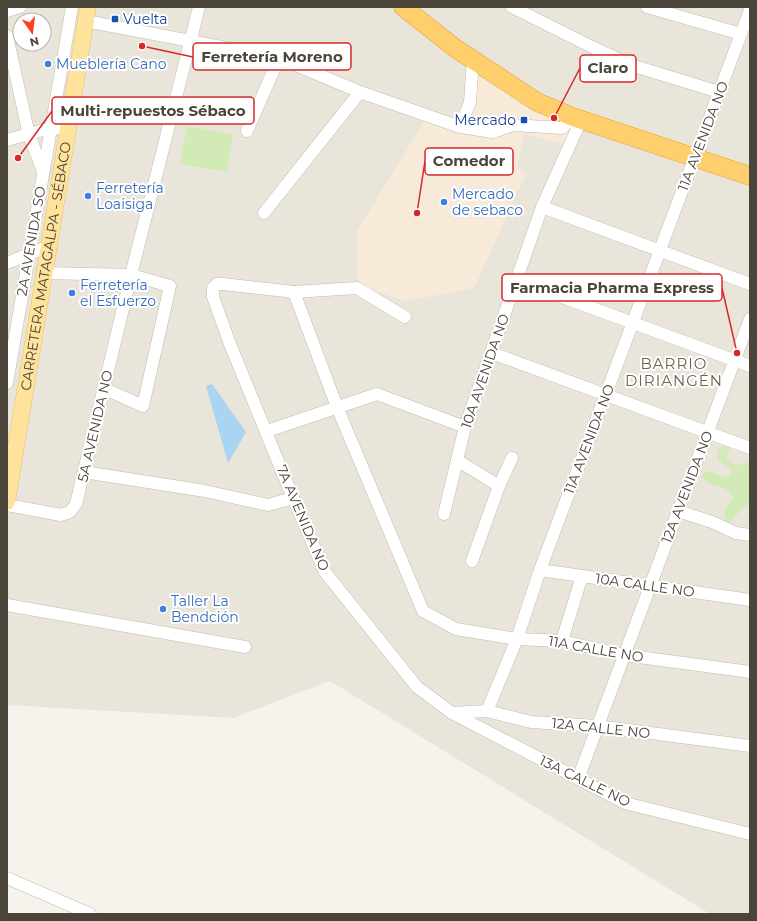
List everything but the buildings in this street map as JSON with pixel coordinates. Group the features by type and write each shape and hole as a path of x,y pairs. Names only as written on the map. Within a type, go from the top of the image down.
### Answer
{"highway":[{"path":"403,7 455,48 537,102 577,119 750,176"}],"main road":[{"name":"CARRETERA MATAGALPA - SÉBACO","path":"7,502 87,14"}],"street":[{"path":"7,11 20,7"},
{"name":"2A AVENIDA SO","path":"7,383 72,7"},
{"name":"5A AVENIDA NO","path":"7,505 61,515 70,512 76,504 103,388 199,7"},
{"path":"512,7 631,65 719,92"},
{"path":"647,7 741,34"},
{"name":"11A AVENIDA NO","path":"487,711 517,639 540,570 750,10"},
{"path":"87,14 191,40 279,58 360,92 460,127 493,132 513,125 562,128 577,119"},
{"path":"7,36 29,135 43,171"},
{"path":"247,132 279,58"},
{"path":"460,127 470,102 473,60"},
{"path":"264,213 360,92"},
{"name":"10A AVENIDA NO","path":"444,514 465,427 492,354 542,207 577,119"},
{"path":"7,140 51,128 68,129"},
{"path":"542,207 750,284"},
{"path":"7,263 49,246"},
{"path":"44,273 131,275 170,286 142,406 103,388"},
{"path":"516,280 750,366"},
{"name":"7A AVENIDA NO","path":"294,292 217,284 213,288 213,297 230,344 325,572 417,686 452,713"},
{"path":"337,407 294,292 357,288 405,317"},
{"name":"12A AVENIDA NO","path":"578,779 750,319"},
{"path":"492,354 750,448"},
{"path":"267,431 377,394 465,427"},
{"name":"11A CALLE NO","path":"337,407 423,611 456,629 517,639 562,641 624,655 750,672"},
{"path":"472,561 499,486 512,458"},
{"path":"457,460 499,486"},
{"path":"84,472 205,491 268,505 293,498"},
{"path":"678,511 712,522 736,533 750,535"},
{"name":"10A CALLE NO","path":"540,570 750,600"},
{"path":"562,641 582,576"},
{"path":"7,605 246,648"},
{"name":"12A CALLE NO","path":"452,713 487,711 531,722 597,726 750,746"},
{"name":"13A CALLE NO","path":"452,713 625,803 750,834"},
{"path":"7,878 90,914"}],"shaded area":[{"path":"7,7 750,7 750,914 710,914 330,681 233,718 7,705"},
{"name":"Mercado de sebaco","path":"473,68 576,122 568,145 524,134 517,166 526,174 474,288 406,301 358,285 357,231 428,115 461,132"}],"green space":[{"path":"187,126 233,134 227,172 180,164"},
{"path":"723,446 729,447 730,449 725,458 736,465 748,462 750,469 750,504 741,510 729,524 725,521 724,511 733,499 731,494 728,490 708,483 702,476 705,471 728,477 731,469 717,459 718,450"}],"water":[{"path":"212,384 246,432 228,463 206,386"}],"place":[{"name":"Vuelta","path":"115,19"},
{"name":"Ferretería Moreno","path":"142,46"},
{"name":"Mueblería Cano","path":"48,64"},
{"name":"Claro","path":"554,118"},
{"name":"Mercado","path":"524,120"},
{"name":"Multi-repuestos Sébaco","path":"18,158"},
{"name":"Ferretería Loaisiga","path":"88,196"},
{"name":"Mercado de sebaco","path":"444,202"},
{"name":"Comedor","path":"417,213"},
{"name":"Ferretería el Esfuerzo","path":"72,293"},
{"name":"Farmacia Pharma Express","path":"737,353"},
{"name":"Taller La Bendción","path":"163,609"}],"district":[{"name":"BARRIO DIRIANGÉN","path":"674,372"}]}
